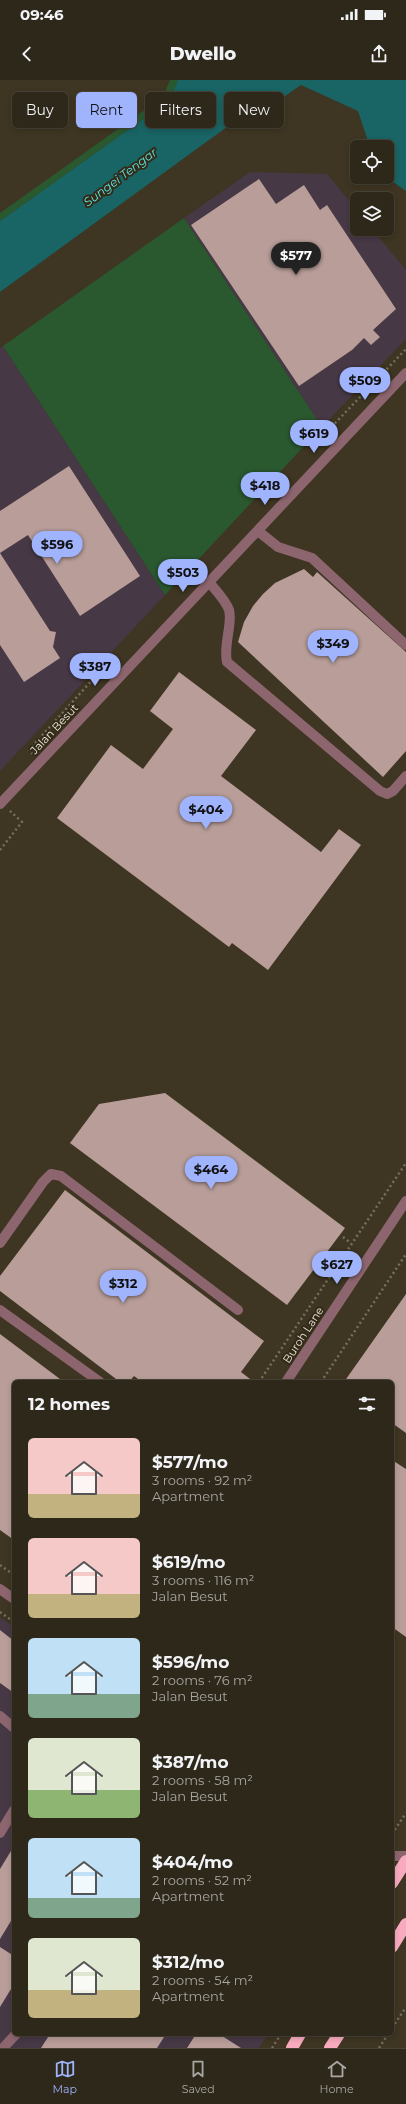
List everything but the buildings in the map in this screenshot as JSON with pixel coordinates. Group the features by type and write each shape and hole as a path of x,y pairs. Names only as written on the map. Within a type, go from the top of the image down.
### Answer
{"highway":[{"path":"394,1880 406,1861"},
{"path":"394,1944 406,1924"},
{"path":"292,2048 299,2036"},
{"path":"330,2048 338,2036"}],"street":[{"name":"Jalan Besut","path":"1,803 406,373"},
{"path":"258,531 278,547 312,558 329,572 406,645"},
{"path":"209,582 224,600 230,612 225,653 227,662 380,791 387,794 393,791 406,776"},
{"path":"0,1242 43,1182 51,1174 61,1176 238,1310"},
{"name":"Buroh Lane","path":"287,1380 406,1201"},
{"path":"0,1310 97,1380"},
{"path":"0,1589 12,1598"},
{"path":"0,1716 12,1726"},
{"path":"0,1833 12,1813"},
{"path":"394,1856 406,1856"},
{"path":"3,2048 14,2036"}],"path":[{"path":"331,453 319,440 406,349"},
{"path":"40,761 29,750 103,668"},
{"path":"0,850 22,822 1,803"},
{"path":"260,1380 406,1163"},
{"path":"343,1237 351,1243"},
{"path":"322,1380 406,1254"},
{"path":"0,1565 12,1574"},
{"path":"0,1612 12,1621"},
{"path":"394,1831 406,1813"},
{"path":"394,2025 406,2007"},
{"path":"272,2048 280,2036"},
{"path":"379,2048 387,2036"}],"shaded area":[{"path":"250,172 327,174 350,202 350,236 378,236 406,270 406,339 322,427 184,218"},
{"path":"3,346 165,595 0,771 0,348"},
{"path":"0,1617 12,1626 12,2036 267,2036 259,2048 0,2048"}],"green space":[{"path":"170,80 178,80 173,92 165,92"},
{"path":"145,110 145,118 137,123 137,116"},
{"path":"119,128 131,128 0,221 0,213"},
{"path":"184,218 322,427 165,595 3,346"}],"water":[{"name":"Sungei Tengar","path":"178,80 406,80 406,191 394,183 394,140 368,140 358,111 301,85 284,97 284,92 224,92 224,128 226,128 0,292 0,221 131,128 137,128 137,123 145,118 145,128 216,128 216,92 173,92"}]}
